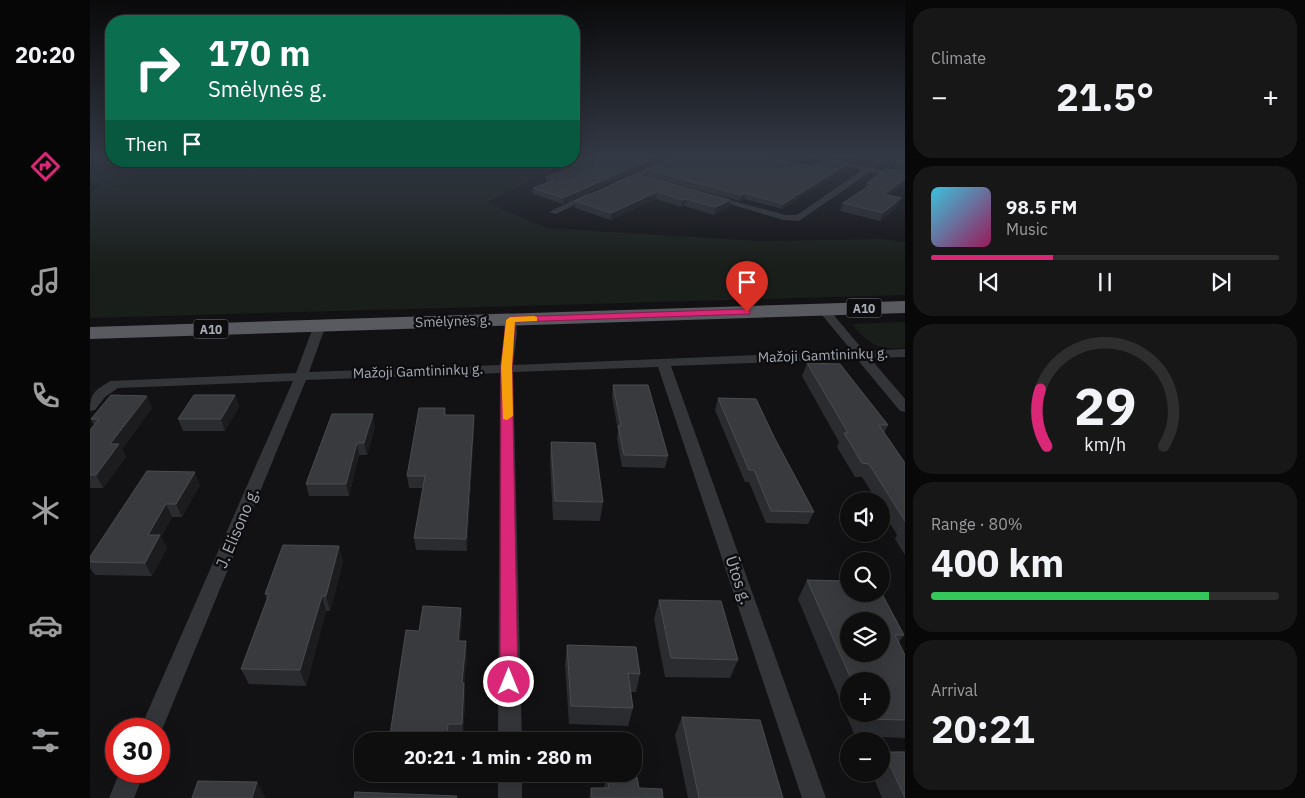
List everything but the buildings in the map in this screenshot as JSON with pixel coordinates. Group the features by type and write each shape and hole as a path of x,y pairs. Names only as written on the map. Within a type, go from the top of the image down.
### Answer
{"highway":[{"name":"Smėlynės g.","path":"90,333 905,307"}],"street":[{"path":"553,212 595,193"},
{"path":"701,194 786,218 799,218 835,193"},
{"path":"823,309 905,408"},
{"path":"510,320 506,367 510,732"},
{"name":"J. Elisono g.","path":"156,718 302,375 320,325"},
{"name":"Mažoji Gamtininkų g.","path":"90,407 100,394 115,384 860,353 905,353"},
{"name":"Ūtos g.","path":"663,362 814,798"},
{"path":"510,782 510,798"},
{"path":"121,798 128,783"}],"shaded area":[{"path":"90,193 505,193 487,202 546,228 759,241 880,239 905,242 905,295 90,318"},
{"path":"905,322 905,348 887,348 875,345 869,342 852,324"}],"slow traffic":[{"path":"507,416 506,367 511,333 510,320 534,319"}],"route":[{"path":"509,682 506,367 511,333 510,320 747,312"}]}
